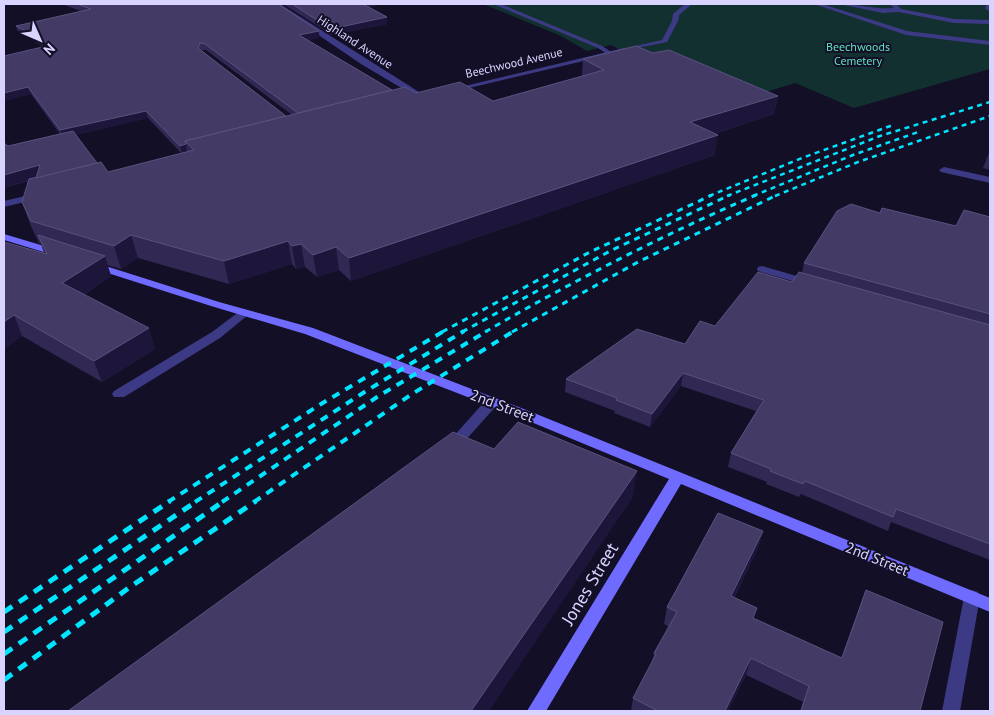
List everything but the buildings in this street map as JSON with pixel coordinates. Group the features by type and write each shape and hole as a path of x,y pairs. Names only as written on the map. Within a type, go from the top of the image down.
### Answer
{"street":[{"name":"Highland Avenue","path":"276,4 364,62 423,97"},
{"path":"496,4 600,47 609,53"},
{"name":"Beechwood Avenue","path":"442,93 665,41 676,14 689,4"},
{"path":"817,4 906,33 990,43"},
{"path":"842,4 883,10 899,10 954,20 990,22"},
{"path":"893,4 899,10"},
{"path":"990,4 988,8 990,10"},
{"path":"414,100 433,95"},
{"path":"944,170 990,180"},
{"path":"4,204 52,192"},
{"path":"4,237 67,257"},
{"name":"2nd Street","path":"85,262 244,313 310,331 492,402 990,604"},
{"path":"762,270 819,286"},
{"path":"119,394 216,335 244,313"},
{"path":"458,440 492,402"},
{"name":"Jones Street","path":"536,711 677,478"},
{"path":"951,711 972,597"}],"green space":[{"name":"Beechwoods Cemetery","path":"483,4 990,4 990,69 854,108 795,83 763,93 633,57 611,45 587,51 561,36"}],"railway":[{"path":"727,196 880,136 990,102"},
{"path":"775,196 858,162 990,116"},
{"path":"709,196 802,158 893,125"},
{"path":"753,196 853,155 921,131"},
{"path":"442,332 590,252 712,195"},
{"path":"462,332 612,250 730,195"},
{"path":"485,332 619,259 756,195"},
{"path":"512,332 638,262 777,195"},
{"path":"168,502 321,404 444,331"},
{"path":"195,502 363,393 464,331"},
{"path":"222,502 377,397 487,331"},
{"path":"254,502 412,394 514,331"},
{"path":"4,612 170,501"},
{"path":"4,632 197,501"},
{"path":"4,654 224,501"},
{"path":"4,680 130,587 256,501"}]}
